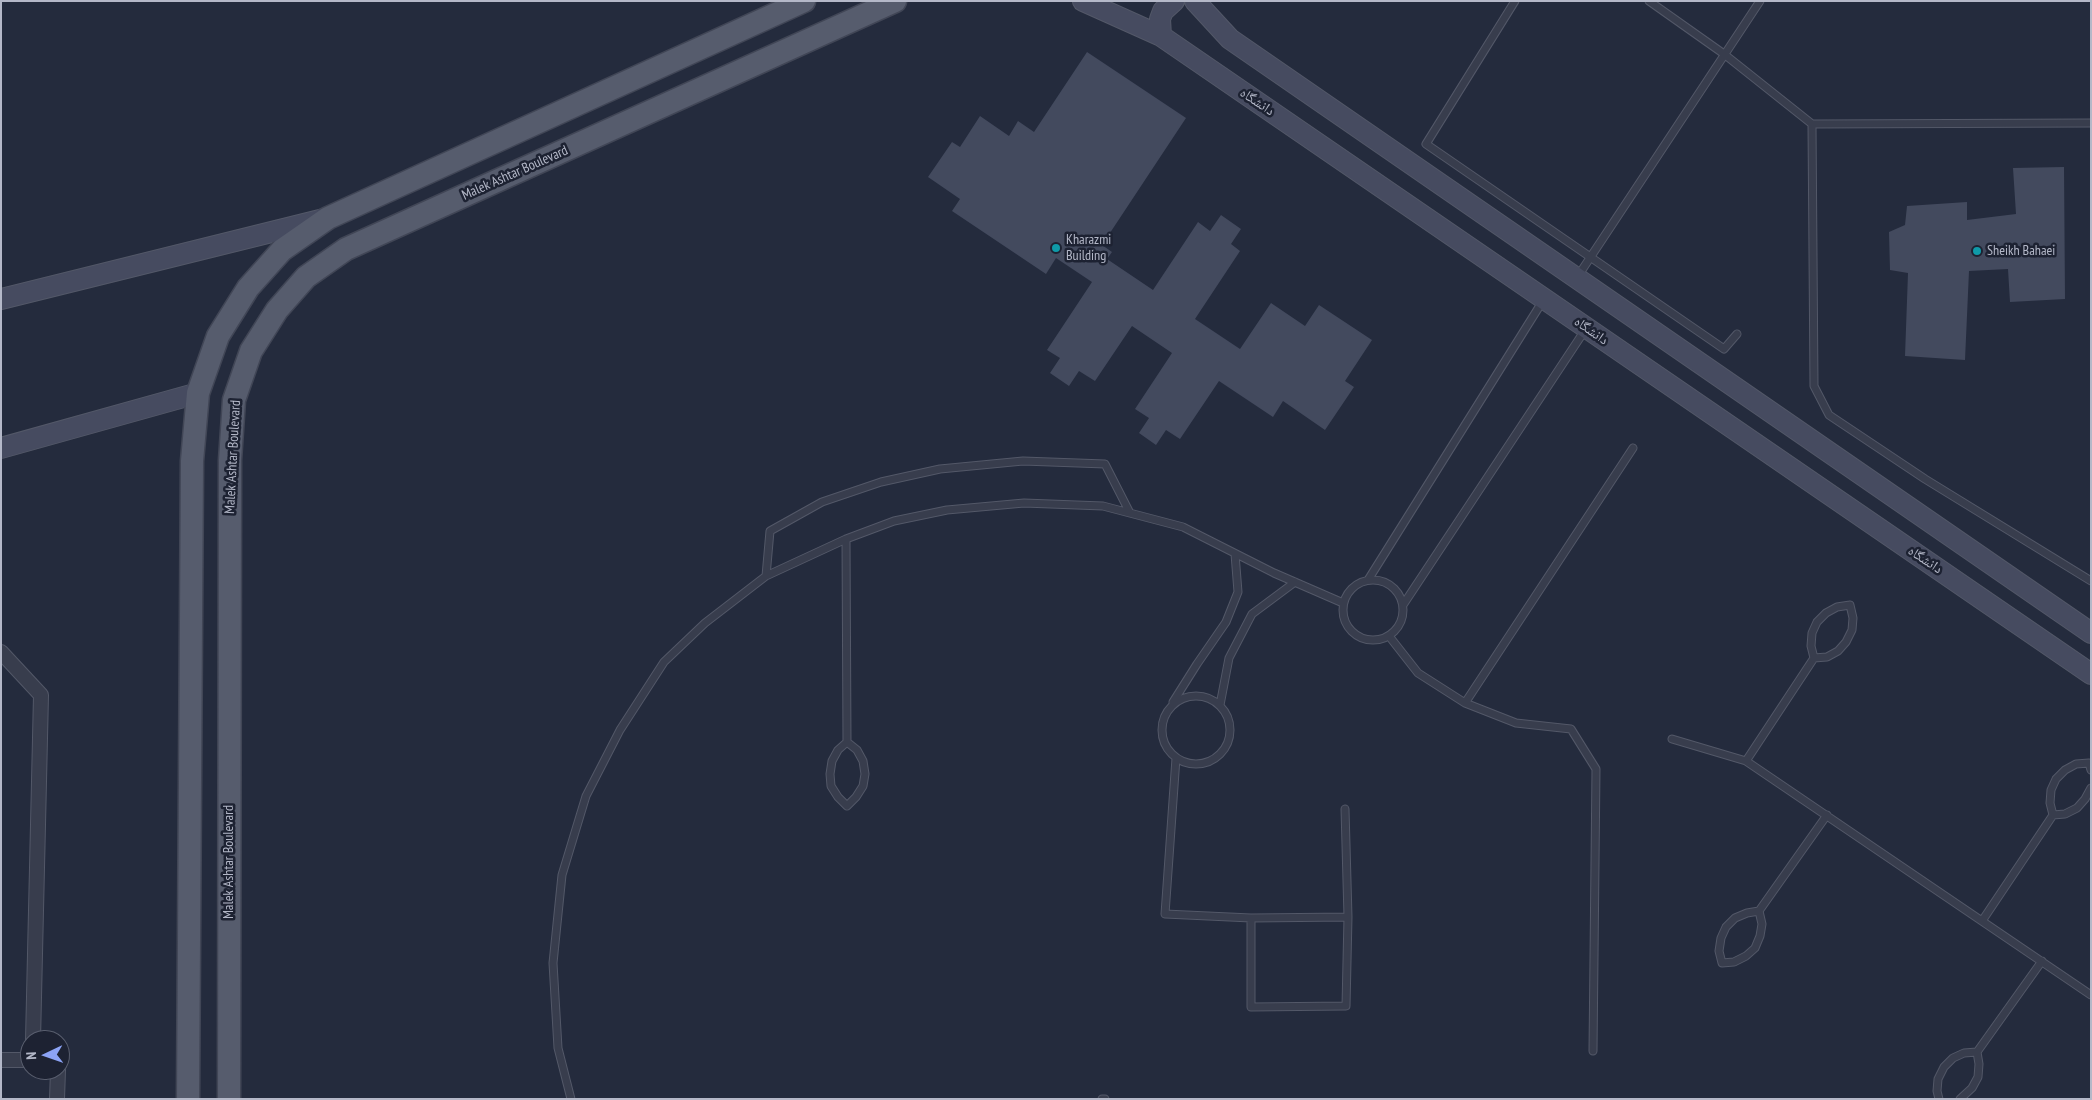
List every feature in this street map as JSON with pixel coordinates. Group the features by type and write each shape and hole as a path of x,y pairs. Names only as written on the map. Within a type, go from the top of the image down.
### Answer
{"main road":[{"path":"188,1099 192,461 198,393 218,336 248,288 282,250 328,218 804,1"},
{"name":"Malek Ashtar Boulevard","path":"229,1099 230,460 234,400 251,351 277,310 306,277 346,249 895,1"},
{"name":"دانشگاه","path":"1083,1 1161,36 2091,674"},
{"path":"1161,36 1160,19 1163,11 1174,1"},
{"path":"1195,1 1230,39 2091,632"},
{"path":"1,299 328,218"},
{"path":"1,448 198,393"}],"street":[{"path":"1,652 41,695 33,1030"},
{"path":"1,1060 20,1060"},
{"path":"58,1080 58,1099"}],"lane":[{"path":"1515,1 1426,144 1724,349 1737,334"},
{"path":"1649,1 1724,54 1812,124 2091,123"},
{"path":"1577,278 1760,1"},
{"path":"1812,124 1814,386 1829,415 1925,479 2091,581"},
{"path":"1368,580 1544,299"},
{"path":"1403,605 1586,328"},
{"path":"1465,703 1633,448"},
{"path":"766,576 770,531 822,502 881,482 940,469 1023,461 1105,464 1130,513"},
{"path":"571,1099 558,1048 553,963 562,875 586,796 620,730 664,662 704,622 766,576 846,538 894,521 938,512 1024,503 1103,506 1183,528 1343,603"},
{"path":"846,538 847,742 860,756 865,774 863,786 847,806 838,798 832,786 830,774 832,761 838,750 847,742"},
{"path":"1170,708 1184,698 1200,696 1211,699 1220,705 1227,715 1230,726 1230,737 1226,747 1209,762 1198,764 1186,763 1176,758 1168,750 1163,740 1163,723 1170,708 1196,664 1226,622 1238,592 1235,554"},
{"path":"1368,580 1380,580 1391,585 1399,594 1403,605 1403,617 1400,622 1389,636 1378,640 1366,640 1355,635 1347,626 1343,615 1343,603 1348,592 1357,584 1368,580"},
{"path":"1220,705 1229,658 1252,614 1295,582"},
{"path":"1746,761 1814,658 1811,646 1812,633 1817,622 1826,613 1838,607 1850,605 1853,618 1852,630 1846,642 1838,651 1827,657 1814,658"},
{"path":"1389,636 1418,673 1465,703 1516,722 1571,729 1596,768 1593,1051"},
{"path":"1672,739 1746,761 2091,995"},
{"path":"1176,758 1165,914 1251,918 1348,917"},
{"path":"1982,921 2053,815 2050,797 2056,779 2065,770 2076,764 2089,762 2091,770"},
{"path":"2053,815 2065,814 2077,808 2091,788"},
{"path":"1251,918 1251,1007 1346,1006 1348,917 1345,809"},
{"path":"1759,911 1762,924 1755,948 1740,959 1722,963 1719,951 1721,938 1726,927 1741,915 1759,911 1827,815"},
{"path":"1938,1099 1938,1079 1944,1067 1953,1058 1964,1053 1977,1052 2042,962"},
{"path":"1960,1099 1972,1088 1978,1077 1980,1064 1977,1052"}],"building":[{"name":"Kharazmi Building","path":"1087,52 1186,118 1102,245 1112,252 1107,259 1153,290 1198,222 1210,231 1221,215 1241,229 1231,244 1240,251 1195,319 1240,349 1271,303 1305,326 1319,305 1372,340 1345,381 1354,387 1325,430 1283,401 1273,417 1219,381 1180,439 1166,430 1156,445 1139,433 1149,418 1135,409 1172,353 1132,326 1095,381 1079,371 1069,386 1050,373 1060,358 1047,350 1092,282 1056,258 1046,274 952,211 960,199 928,177 952,142 960,147 980,116 1009,136 1018,121 1034,132"},
{"name":"Sheikh Bahaei","path":"2064,167 2065,299 2010,302 2008,269 1969,271 1965,360 1905,356 1908,273 1890,270 1889,232 1905,225 1907,206 1967,202 1967,220 2016,214 2013,168"}],"place":[{"name":"Kharazmi Building","path":"1056,248"},
{"name":"Sheikh Bahaei","path":"1977,251"}]}
